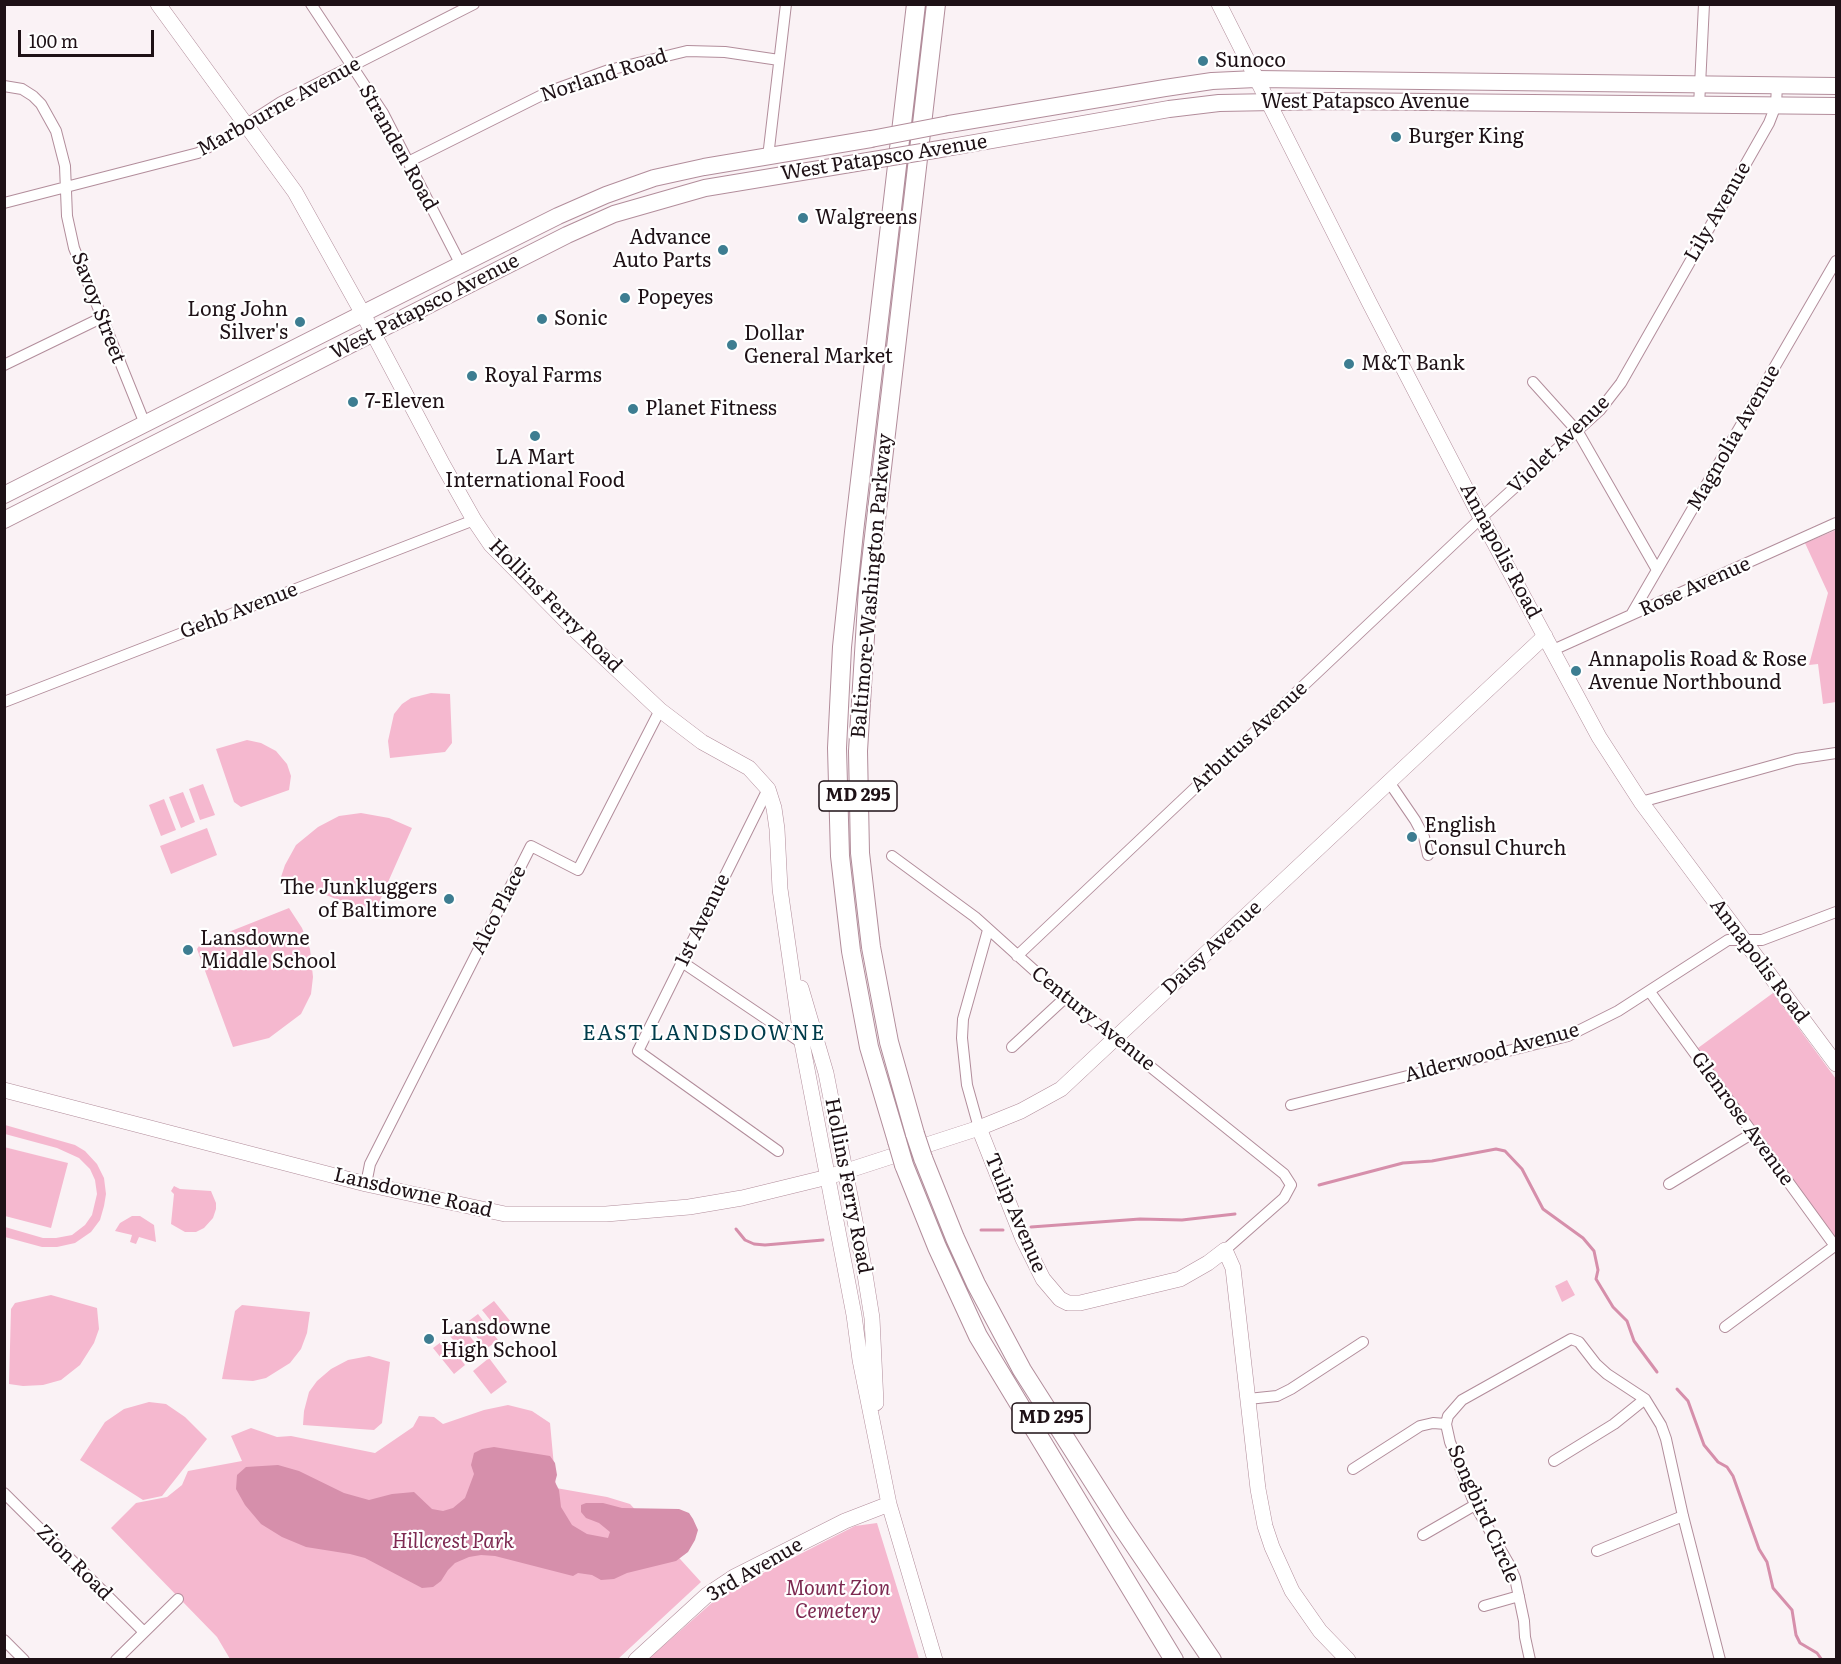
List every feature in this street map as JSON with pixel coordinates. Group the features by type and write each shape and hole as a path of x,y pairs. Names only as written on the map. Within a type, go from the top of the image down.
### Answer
{"highway":[{"name":"Baltimore-Washington Parkway","path":"916,4 842,647 837,748 840,856 851,951 869,1047 904,1165 937,1247 978,1336 1174,1659"},
{"name":"Baltimore-Washington Parkway","path":"936,4 868,588 863,650 858,751 860,853 871,947 889,1042 915,1134 951,1229 976,1284 1022,1370 1114,1515 1212,1659"}],"main road":[{"name":"West Patapsco Avenue","path":"4,495 513,239 606,195 654,178 704,167 949,124 1212,81 1256,79 1836,86"},
{"name":"West Patapsco Avenue","path":"4,520 567,235 614,214 705,188 1170,109 1220,103 1266,100 1836,106"},
{"path":"765,178 772,166 859,150 871,139"},
{"path":"471,284 472,271 509,252 514,245 513,239"}],"street":[{"name":"Hollins Ferry Road","path":"158,4 295,192 474,520 490,545 514,571 660,710 702,742 749,768 768,789 777,829 780,889 802,1043 854,1315 860,1360 889,1504 935,1659"},
{"name":"Stranden Road","path":"311,4 383,113 461,265"},
{"name":"Marbourne Avenue","path":"4,203 198,153 281,102 474,4"},
{"path":"768,157 786,4"},
{"name":"Annapolis Road","path":"1219,4 1481,518 1599,737 1641,802 1744,941 1831,1048 1836,1064"},
{"path":"1699,106 1704,4"},
{"name":"Norland Road","path":"408,162 548,92 609,70 687,51 715,51 779,60"},
{"name":"Lily Avenue","path":"1648,336 1769,123 1776,105 1777,85"},
{"name":"Savoy Street","path":"4,86 22,89 33,96 50,117 62,148 68,216 74,248 145,424"},
{"name":"Magnolia Avenue","path":"1631,615 1836,261"},
{"path":"4,365 101,318"},
{"name":"Violet Avenue","path":"1481,518 1578,432 1610,398 1648,336"},
{"path":"1533,382 1578,432 1657,570"},
{"name":"Arbutus Avenue","path":"1017,956 1481,518"},
{"name":"Gehb Avenue","path":"4,702 474,520"},
{"name":"Rose Avenue","path":"1553,651 1836,523"},
{"name":"Daisy Avenue","path":"828,1177 979,1128 1021,1111 1061,1089 1545,636"},
{"name":"Alco Place","path":"366,1184 370,1164 531,846 578,870 660,710"},
{"path":"1641,802 1796,759 1836,753"},
{"path":"1389,782 1415,820 1424,837 1428,855"},
{"name":"1st Avenue","path":"768,789 638,1051 778,1150"},
{"name":"Century Avenue","path":"892,856 963,907 1065,998 1284,1174 1291,1185"},
{"name":"Alderwood Avenue","path":"1291,1105 1569,1036 1650,992 1728,940 1762,940 1836,912"},
{"name":"Tulip Avenue","path":"988,930 963,1019 962,1038 967,1084 979,1128 1023,1239 1043,1279 1060,1299 1068,1303 1080,1303 1180,1279 1225,1250 1284,1198 1291,1185"},
{"name":"Hollins Ferry Road","path":"787,941 826,1073 872,1317 876,1368 876,1436"},
{"path":"682,962 802,1043"},
{"name":"Glenrose Avenue","path":"1650,992 1836,1245"},
{"path":"1012,1047 1065,998"},
{"name":"Lansdowne Road","path":"4,1090 366,1184 505,1214 606,1214 689,1207 742,1198 828,1177"},
{"path":"1669,1184 1753,1133"},
{"path":"1725,1327 1836,1245"},
{"path":"1225,1250 1233,1268 1258,1489 1265,1526 1292,1591 1306,1613 1348,1659"},
{"name":"Songbird Circle","path":"1530,1659 1519,1596 1510,1566 1476,1505 1450,1442 1446,1424 1449,1416 1462,1400 1570,1339 1579,1342 1607,1374 1645,1400 1661,1425 1720,1659"},
{"path":"1248,1399 1277,1396 1284,1393 1363,1342"},
{"path":"1554,1461 1614,1424 1645,1400"},
{"path":"1353,1468 1420,1426 1433,1423 1446,1424"},
{"name":"Zion Road","path":"4,1493 144,1632"},
{"name":"3rd Avenue","path":"636,1659 707,1595 734,1577 845,1521 889,1504"},
{"path":"1423,1535 1476,1505"},
{"path":"1597,1551 1683,1516"},
{"path":"1484,1606 1519,1596"},
{"path":"116,1659 178,1599"},
{"path":"4,1640 24,1659"}],"green space":[{"path":"1836,530 1836,702 1823,704 1818,664 1809,665 1828,593 1805,543"},
{"path":"431,693 450,694 452,743 445,752 390,758 388,741 394,714 411,698"},
{"path":"247,740 261,743 276,751 287,764 291,776 289,790 241,807 234,802 216,749"},
{"path":"203,784 215,815 200,820 189,789"},
{"path":"183,792 195,822 181,828 169,797"},
{"path":"164,799 176,830 161,836 149,805"},
{"path":"361,813 389,818 412,828 377,907 366,911 281,877 296,845 318,827 339,816"},
{"path":"207,828 217,855 171,874 160,846"},
{"path":"289,908 302,928 310,949 313,977 311,994 301,1014 269,1038 233,1047 197,949 201,943"},
{"path":"1773,993 1836,1079 1836,1237 1698,1048"},
{"path":"5,1125 75,1145 85,1151 97,1164 104,1178 106,1194 100,1220 91,1232 75,1243 57,1247 42,1247 5,1237 5,1227 43,1238 72,1235 85,1225 92,1215 97,1194 95,1180 90,1169 79,1158 57,1148 5,1134"},
{"path":"4,1147 68,1163 51,1228 5,1216"},
{"path":"174,1186 180,1189 211,1191 216,1209 213,1218 204,1228 196,1232 185,1232 171,1224 174,1194 171,1191"},
{"path":"132,1216 140,1216 154,1225 156,1242 139,1237 136,1244 130,1242 132,1235 115,1231 120,1223"},
{"path":"1567,1280 1575,1295 1562,1302 1555,1286"},
{"path":"51,1295 97,1308 99,1329 94,1343 80,1365 61,1380 43,1385 9,1384 11,1309 15,1303"},
{"path":"494,1301 515,1327 503,1336 482,1310"},
{"path":"242,1305 310,1312 307,1333 301,1349 290,1363 266,1378 253,1381 222,1379 235,1311"},
{"path":"478,1314 498,1340 486,1349 466,1323"},
{"path":"462,1326 482,1352 470,1362 450,1336"},
{"path":"445,1339 465,1365 454,1374 433,1348"},
{"path":"369,1356 390,1362 382,1423 374,1430 303,1425 309,1392 317,1381 331,1369 348,1360"},
{"path":"489,1358 507,1382 491,1394 473,1371"},
{"path":"149,1402 166,1404 185,1417 207,1439 162,1496 143,1500 80,1460 105,1422 124,1409"},
{"name":"Hillcrest Park","path":"508,1405 532,1411 550,1423 556,1488 607,1497 630,1504 701,1582 618,1659 230,1659 217,1637 111,1528 136,1503 167,1497 182,1485 188,1471 242,1461 231,1436 251,1428 277,1437 291,1436 375,1453 413,1427 419,1416 434,1417 443,1424 484,1410"},
{"name":"Mount Zion Cemetery","path":"877,1523 919,1659 647,1660 722,1594 855,1526"}],"shaded area":[{"path":"494,1447 550,1456 555,1463 557,1475 555,1482 559,1490 561,1507 572,1525 587,1534 608,1538 610,1532 599,1523 586,1518 581,1512 581,1505 603,1503 622,1508 679,1509 689,1513 698,1530 695,1540 688,1552 676,1561 627,1573 614,1579 601,1580 592,1575 578,1573 573,1576 495,1556 481,1555 455,1563 441,1581 433,1587 422,1588 365,1558 306,1547 282,1537 261,1524 245,1505 236,1489 237,1475 246,1467 278,1465 299,1471 344,1493 369,1500 392,1494 414,1492 432,1509 443,1511 453,1508 465,1498 474,1474 471,1465 474,1453"}],"waterway":[{"path":"1319,1185 1403,1163 1432,1161 1496,1149 1505,1151 1522,1169 1543,1209 1583,1238 1594,1251 1598,1270 1596,1279 1613,1307 1627,1321 1634,1341 1657,1372"},
{"path":"1031,1227 1140,1219 1182,1220 1235,1214"},
{"path":"736,1229 745,1240 754,1244 823,1240"},
{"path":"981,1230 1003,1230"},
{"path":"1677,1389 1688,1401 1704,1445 1733,1476 1759,1549 1767,1562 1773,1588 1792,1610 1796,1635 1800,1643 1817,1653 1822,1660"}],"place":[{"name":"Sunoco","path":"1203,61"},
{"name":"Burger King","path":"1396,137"},
{"name":"Walgreens","path":"803,218"},
{"name":"Advance Auto Parts","path":"723,250"},
{"name":"Popeyes","path":"625,298"},
{"name":"Sonic","path":"542,319"},
{"name":"Long John Silver's","path":"300,322"},
{"name":"Dollar General Market","path":"732,345"},
{"name":"M&T Bank","path":"1349,364"},
{"name":"Royal Farms","path":"472,376"},
{"name":"7-Eleven","path":"353,402"},
{"name":"Planet Fitness","path":"633,409"},
{"name":"LA Mart International Food","path":"535,436"},
{"name":"Annapolis Road & Rose Avenue Northbound","path":"1576,671"},
{"name":"English Consul Church","path":"1412,837"},
{"name":"The Junkluggers of Baltimore","path":"449,899"},
{"name":"Lansdowne Middle School","path":"188,950"},
{"name":"Lansdowne High School","path":"429,1339"}],"district":[{"name":"EAST LANDSDOWNE","path":"704,1034"}]}
